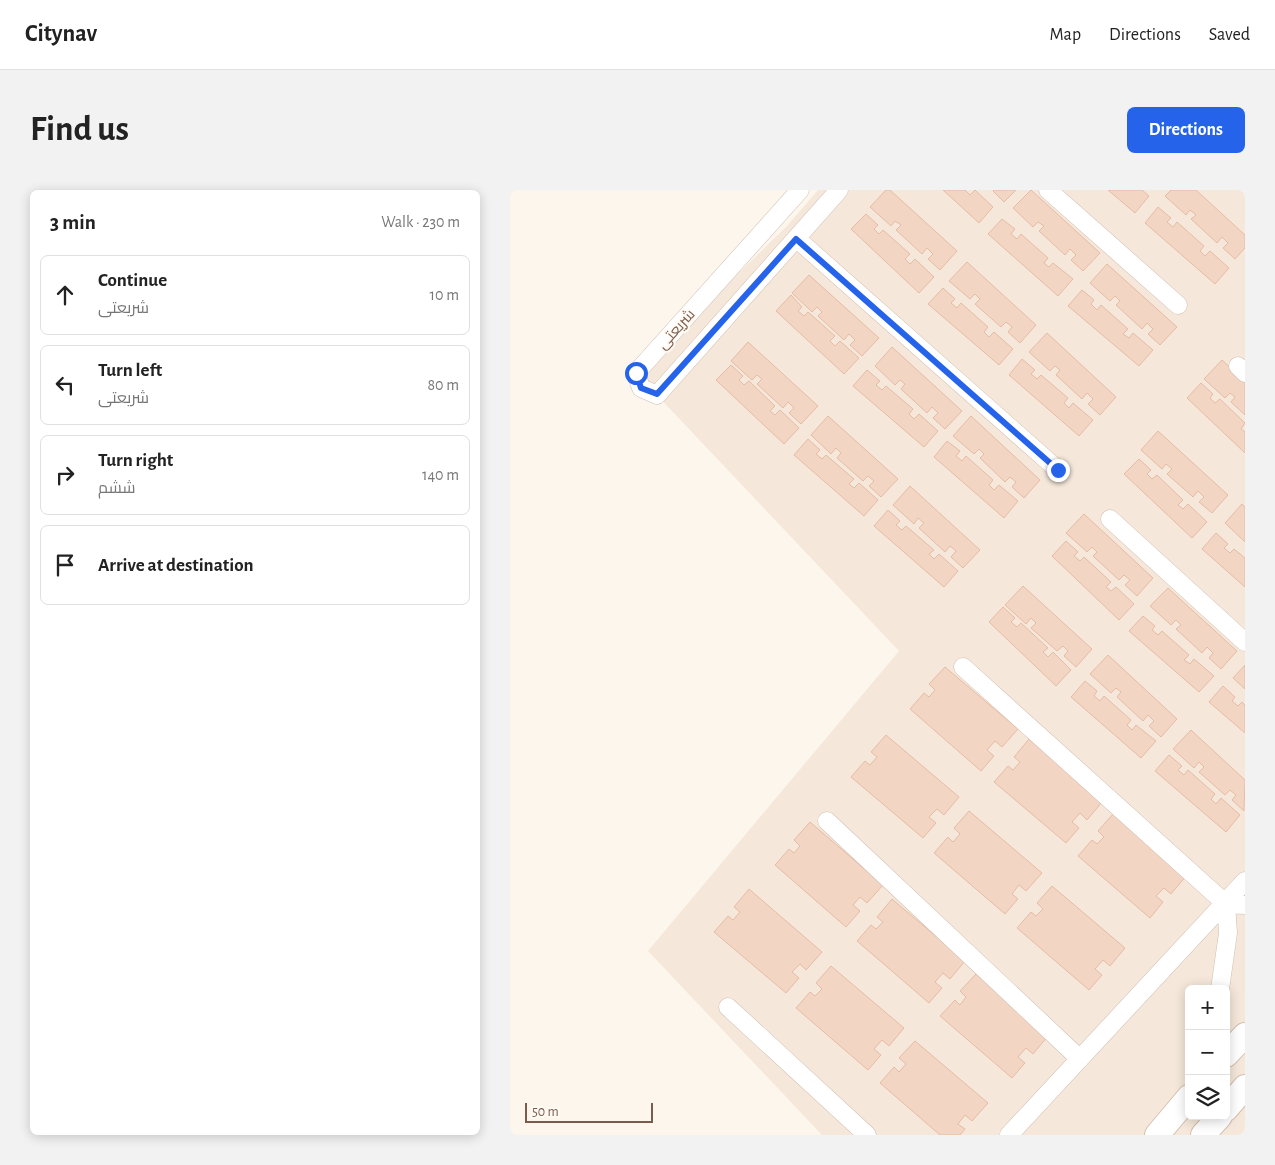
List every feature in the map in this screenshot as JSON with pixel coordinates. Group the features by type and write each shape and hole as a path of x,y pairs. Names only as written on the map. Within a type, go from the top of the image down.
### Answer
{"main road":[{"path":"1230,1051 1245,1034"},
{"path":"1230,1104 1245,1087"},
{"path":"1157,1135 1185,1102"},
{"path":"1203,1135 1216,1120"}],"street":[{"name":"شریعتی","path":"800,190 636,373 641,388 657,394 839,190"},
{"path":"1048,190 1178,305"},
{"path":"796,239 1058,470"},
{"path":"1110,519 1245,642"},
{"path":"963,666 1226,904 1245,904"},
{"path":"827,821 1080,1059"},
{"path":"1009,1135 1245,882"},
{"path":"1221,985 1228,933 1226,904"},
{"path":"728,1007 867,1135"}],"shaded area":[{"path":"818,190 1245,190 1245,1135 822,1135 648,951 899,651 636,373 787,226"}],"building":[{"path":"886,190 890,190 957,251 940,270 928,259 933,254 927,248 922,254 896,230 901,225 895,221 891,226 870,207"},
{"path":"943,190 965,190 970,195 975,190 993,207 979,223"},
{"path":"994,190 1016,190 1004,202"},
{"path":"1031,190 1100,253 1083,271 1071,260 1076,255 1070,249 1065,255 1039,231 1044,226 1038,222 1033,227 1013,208"},
{"path":"1108,190 1142,190 1149,196 1135,213"},
{"path":"1171,190 1196,190 1245,235 1245,248 1235,259 1223,248 1228,243 1222,237 1217,243 1191,219 1196,215 1190,210 1186,215 1165,196"},
{"path":"1158,207 1171,218 1167,222 1173,227 1177,222 1204,246 1200,251 1205,256 1210,251 1229,268 1215,284 1145,223"},
{"path":"866,214 878,225 874,229 879,234 883,230 910,254 905,259 910,264 915,259 934,277 919,293 851,229"},
{"path":"1002,219 1015,229 1011,234 1017,239 1021,234 1048,258 1044,263 1049,267 1053,263 1073,279 1058,296 988,234"},
{"path":"967,262 1036,325 1020,343 1008,332 1012,327 1006,322 1001,327 975,304 980,299 975,294 970,299 949,281"},
{"path":"1107,264 1177,327 1160,345 1148,334 1153,329 1147,323 1142,329 1116,305 1120,301 1115,296 1110,301 1090,283"},
{"path":"809,275 879,338 862,356 850,345 855,340 849,334 844,340 818,316 822,312 817,307 812,312 792,293"},
{"path":"943,288 955,299 951,303 957,308 961,303 988,327 984,332 989,337 994,332 1013,349 999,365 928,304"},
{"path":"1082,290 1094,300 1091,304 1097,310 1101,305 1128,329 1123,334 1129,338 1133,333 1153,350 1139,366 1068,306"},
{"path":"791,295 802,307 798,311 804,316 808,312 835,336 830,341 835,346 840,341 859,358 844,374 776,311"},
{"path":"1047,333 1116,397 1100,415 1088,404 1093,399 1087,393 1082,399 1056,375 1060,370 1055,366 1050,371 1029,352"},
{"path":"748,342 818,406 801,424 789,413 794,408 788,402 783,408 757,384 762,379 757,375 752,380 731,361"},
{"path":"892,347 962,411 945,429 933,418 938,413 932,407 927,413 901,389 905,384 900,380 895,385 875,366"},
{"path":"1022,359 1035,370 1031,374 1037,379 1041,375 1068,398 1064,403 1069,408 1073,403 1093,420 1079,436 1009,375"},
{"path":"1222,360 1245,381 1245,415 1231,402 1235,397 1230,393 1225,398 1204,379"},
{"path":"731,365 743,376 739,380 744,385 749,381 775,406 770,411 775,415 780,410 799,428 784,444 716,380"},
{"path":"867,370 880,381 876,385 882,390 886,386 913,409 909,414 914,419 919,414 938,431 924,447 853,386"},
{"path":"1201,383 1213,394 1210,398 1215,403 1220,399 1245,423 1241,429 1245,432 1245,453 1187,398"},
{"path":"828,416 898,479 881,497 869,486 874,481 868,476 863,481 837,458 841,453 836,448 831,454 811,435"},
{"path":"971,416 1040,480 1024,498 1012,487 1016,482 1010,477 1005,482 980,458 984,454 979,449 974,454 953,436"},
{"path":"1158,431 1228,495 1212,513 1199,502 1204,497 1198,491 1193,497 1167,474 1172,469 1166,464 1162,469 1141,450"},
{"path":"808,439 820,450 816,454 822,459 826,455 854,479 849,484 854,488 859,483 878,500 864,516 794,455"},
{"path":"947,441 960,451 956,456 962,461 966,456 993,480 989,485 994,490 999,485 1018,501 1004,518 934,457"},
{"path":"1139,459 1151,470 1147,474 1152,479 1157,475 1183,500 1178,505 1183,509 1188,504 1207,522 1192,538 1124,474"},
{"path":"910,486 980,550 963,568 951,557 956,551 950,546 945,552 919,528 924,523 918,518 914,524 893,505"},
{"path":"1242,504 1245,507 1245,542 1225,523"},
{"path":"888,510 900,521 896,525 902,530 906,526 934,550 929,554 934,559 939,554 958,571 944,587 874,526"},
{"path":"1084,514 1153,578 1137,596 1125,585 1130,580 1124,575 1119,580 1093,556 1097,552 1092,547 1087,552 1066,533"},
{"path":"1216,533 1228,544 1224,548 1230,553 1234,549 1245,558 1245,587 1202,549"},
{"path":"1066,541 1078,552 1074,556 1080,561 1084,557 1111,582 1106,587 1111,591 1116,587 1134,604 1119,620 1052,556"},
{"path":"1023,586 1092,649 1076,667 1064,656 1068,651 1063,646 1057,651 1031,628 1036,623 1031,618 1026,624 1005,605"},
{"path":"1168,588 1237,651 1221,669 1209,658 1213,653 1207,647 1202,653 1176,629 1181,625 1176,620 1171,625 1150,606"},
{"path":"1003,607 1015,618 1011,622 1017,627 1021,623 1048,648 1043,652 1048,657 1053,652 1071,670 1056,686 989,622"},
{"path":"1143,616 1155,626 1152,630 1158,635 1162,631 1189,655 1184,660 1190,664 1194,659 1214,676 1199,692 1129,631"},
{"path":"1108,655 1177,719 1161,737 1149,726 1154,721 1148,715 1143,721 1117,697 1121,692 1116,688 1111,693 1090,674"},
{"path":"1245,665 1245,689 1233,678"},
{"path":"945,667 1018,729 1002,747 995,741 987,750 994,756 981,771 910,709 924,693 929,697 935,690 929,684"},
{"path":"1085,681 1097,691 1094,696 1100,701 1104,696 1131,720 1127,725 1132,730 1136,725 1156,741 1141,758 1071,697"},
{"path":"1223,686 1235,697 1232,701 1238,706 1242,702 1245,705 1245,733 1209,702"},
{"path":"1191,730 1245,780 1244,811 1232,800 1236,795 1230,790 1225,795 1199,772 1204,767 1199,762 1194,768 1173,749"},
{"path":"886,735 959,797 944,815 937,809 929,817 936,823 923,838 851,777 865,761 870,765 877,757 871,752"},
{"path":"1029,739 1102,802 1087,820 1080,813 1072,822 1079,828 1066,843 994,782 1008,766 1013,770 1020,762 1014,757"},
{"path":"1169,755 1182,766 1178,770 1184,775 1188,770 1215,794 1211,799 1216,804 1221,798 1240,815 1226,832 1155,771"},
{"path":"969,811 1042,873 1026,891 1019,885 1012,894 1018,899 1005,914 934,853 948,837 953,842 960,834 954,828"},
{"path":"1113,814 1186,876 1171,894 1164,888 1156,896 1163,902 1150,918 1078,856 1092,840 1097,844 1104,837 1098,831"},
{"path":"810,822 883,885 867,903 860,897 853,905 860,911 846,927 775,865 789,849 794,853 800,846 794,840"},
{"path":"1052,886 1125,948 1110,966 1103,960 1095,969 1102,975 1089,990 1017,928 1031,912 1036,916 1043,909 1037,903"},
{"path":"749,889 822,952 806,970 800,964 792,972 799,978 786,993 714,932 728,916 733,920 740,912 734,907"},
{"path":"892,899 965,961 950,979 943,973 935,982 942,988 929,1003 857,941 871,925 876,929 883,922 877,917"},
{"path":"831,966 904,1028 889,1046 882,1040 874,1049 881,1055 868,1070 796,1008 810,992 815,996 822,989 816,983"},
{"path":"976,974 1048,1036 1033,1054 1026,1048 1018,1057 1025,1063 1012,1078 940,1016 955,1000 960,1005 966,997 960,991"},
{"path":"915,1041 988,1103 972,1121 965,1115 958,1124 965,1129 960,1135 940,1135 880,1083 894,1067 899,1072 906,1064 899,1058"}],"route":[{"path":"636,373 641,388 657,394 796,239 1058,470"}]}
